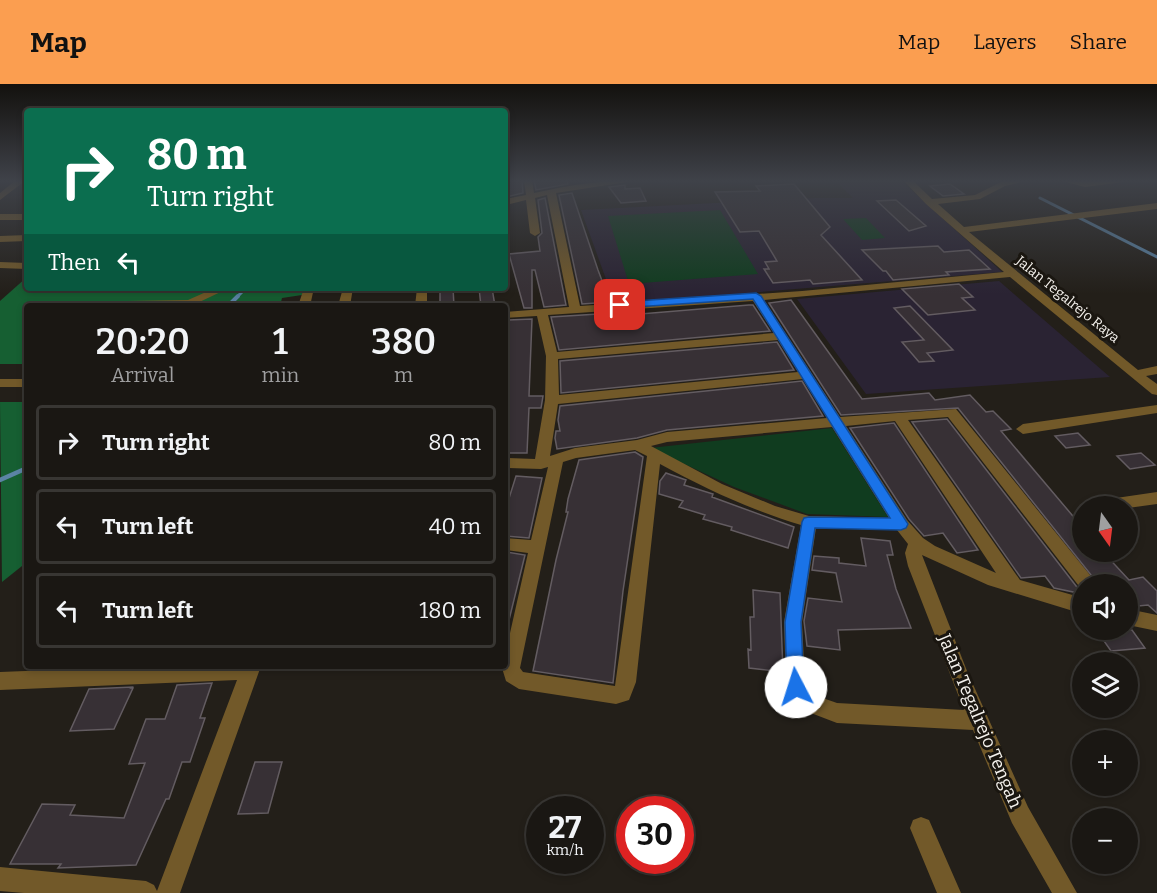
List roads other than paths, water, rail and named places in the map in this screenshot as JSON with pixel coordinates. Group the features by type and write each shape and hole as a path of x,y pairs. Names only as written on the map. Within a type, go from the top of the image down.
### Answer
{"street":[{"path":"533,218 535,233"},
{"path":"556,218 575,310"},
{"name":"Jalan Tegalrejo Raya","path":"948,218 1013,274 1157,391"},
{"path":"963,230 1055,218"},
{"path":"0,239 24,238"},
{"path":"0,265 24,266"},
{"path":"508,315 1013,274"},
{"path":"190,303 217,291"},
{"path":"756,296 901,524 917,543 972,571 1072,603"},
{"path":"542,312 552,356 549,461 539,548 512,636 511,668 513,675 519,680 616,695 622,693 626,682 654,455"},
{"path":"552,356 781,336"},
{"path":"1136,374 1157,370"},
{"path":"552,400 807,375"},
{"path":"0,383 24,383"},
{"path":"1023,429 1157,409"},
{"path":"508,463 549,461 575,453 637,445 667,437 951,412 1079,574"},
{"path":"898,416 1014,586"},
{"path":"637,445 717,488 770,510 809,522 901,524"},
{"path":"1138,501 1157,498"},
{"path":"809,522 793,622 796,687 810,703 837,713 978,720"},
{"name":"Jalan Tegalrejo Tengah","path":"917,543 913,553 916,566 978,720 1020,815 1065,893"},
{"path":"508,544 539,548"},
{"path":"1138,619 1157,623"},
{"path":"0,681 251,669 168,893"},
{"path":"921,828 949,893"},
{"path":"0,879 146,893"}],"waterway":[{"path":"1079,218 1157,257"},
{"path":"231,303 243,291"},
{"path":"0,480 24,469"}]}
